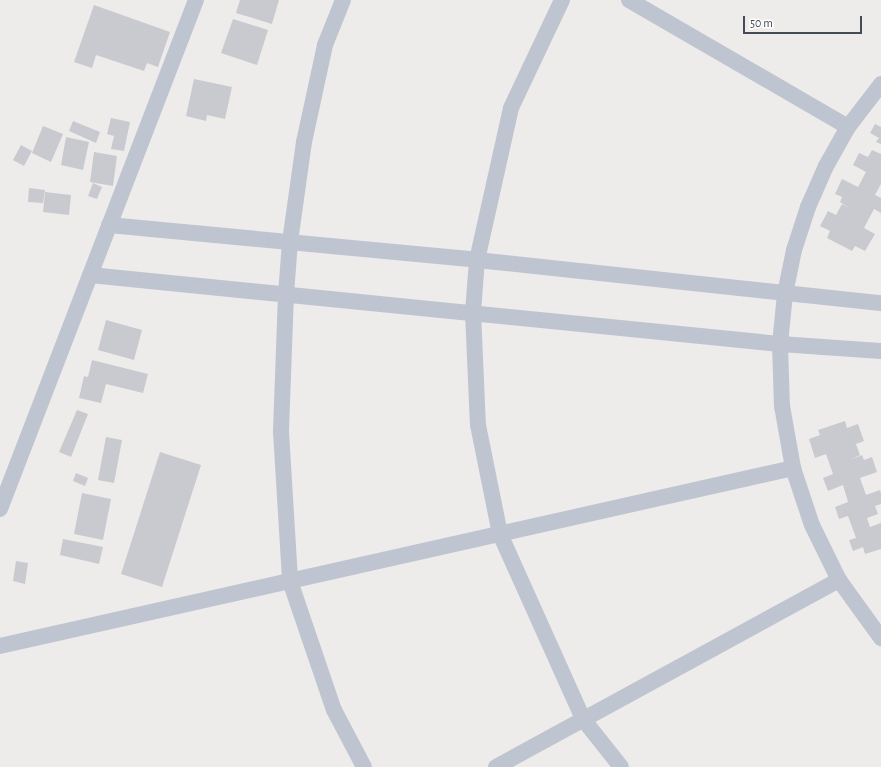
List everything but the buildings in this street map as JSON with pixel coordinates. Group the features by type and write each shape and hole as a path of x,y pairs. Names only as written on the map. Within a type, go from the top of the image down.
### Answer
{"street":[{"path":"0,509 196,0"},
{"path":"343,0 325,45 304,142 290,242 286,294 281,432 290,581 334,710 364,767"},
{"path":"562,0 511,108 477,260 473,312 478,425 500,534 584,719 621,767"},
{"path":"629,0 848,127"},
{"path":"881,84 848,127 826,166 808,207 794,250 785,294 780,344 782,406 793,468 812,525 839,580 881,638"},
{"path":"109,225 477,260 785,294 881,303"},
{"path":"90,275 473,312 780,344 881,351"},
{"path":"0,646 793,468"},
{"path":"496,767 839,580"}]}
